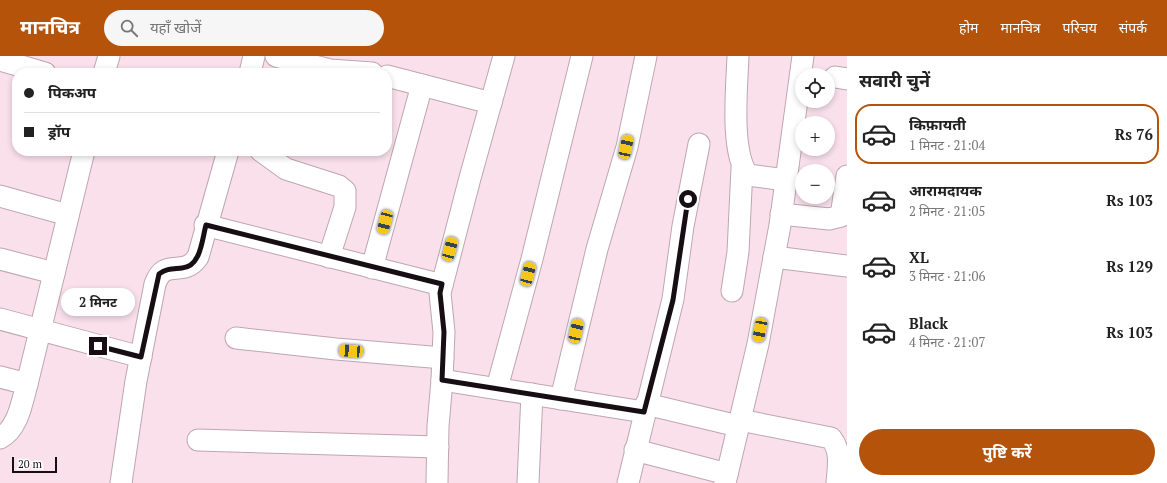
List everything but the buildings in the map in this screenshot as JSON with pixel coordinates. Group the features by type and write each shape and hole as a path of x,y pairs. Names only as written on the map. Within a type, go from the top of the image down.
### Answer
{"street":[{"path":"105,68 109,56"},
{"path":"251,68 254,56"},
{"path":"276,56 322,68"},
{"path":"437,483 444,332 440,293 504,56"},
{"path":"497,388 534,252 582,56"},
{"path":"561,399 595,257 626,147 646,56"},
{"path":"732,291 738,252 742,168 737,134 738,56"},
{"path":"635,450 726,479 758,344 774,257 803,56"},
{"path":"0,60 28,68"},
{"path":"392,77 491,103"},
{"path":"372,268 422,84"},
{"path":"628,483 645,408 673,300 683,226 699,144"},
{"path":"0,438 10,428 18,413 27,384 83,156"},
{"path":"121,483 141,357 159,274 165,270 184,268 193,264 198,257 227,156"},
{"path":"267,156 286,169 339,186 345,191 345,207 329,258"},
{"path":"742,168 748,175 786,180"},
{"path":"781,214 829,219 841,216 847,176"},
{"path":"0,196 68,215"},
{"path":"206,225 329,258 442,284"},
{"path":"774,257 847,266"},
{"path":"0,259 54,273"},
{"path":"0,319 141,357"},
{"path":"236,338 336,349 443,358"},
{"path":"0,377 27,384"},
{"path":"442,380 561,399 645,408 831,438 837,446 841,471"},
{"path":"528,483 532,394"},
{"path":"198,440 438,447"}],"route":[{"path":"98,346 141,357 155,284 159,274 165,270 184,268 193,264 198,257 206,225 329,258 442,284 440,293 444,332 442,380 644,412 673,300 688,199"}]}
